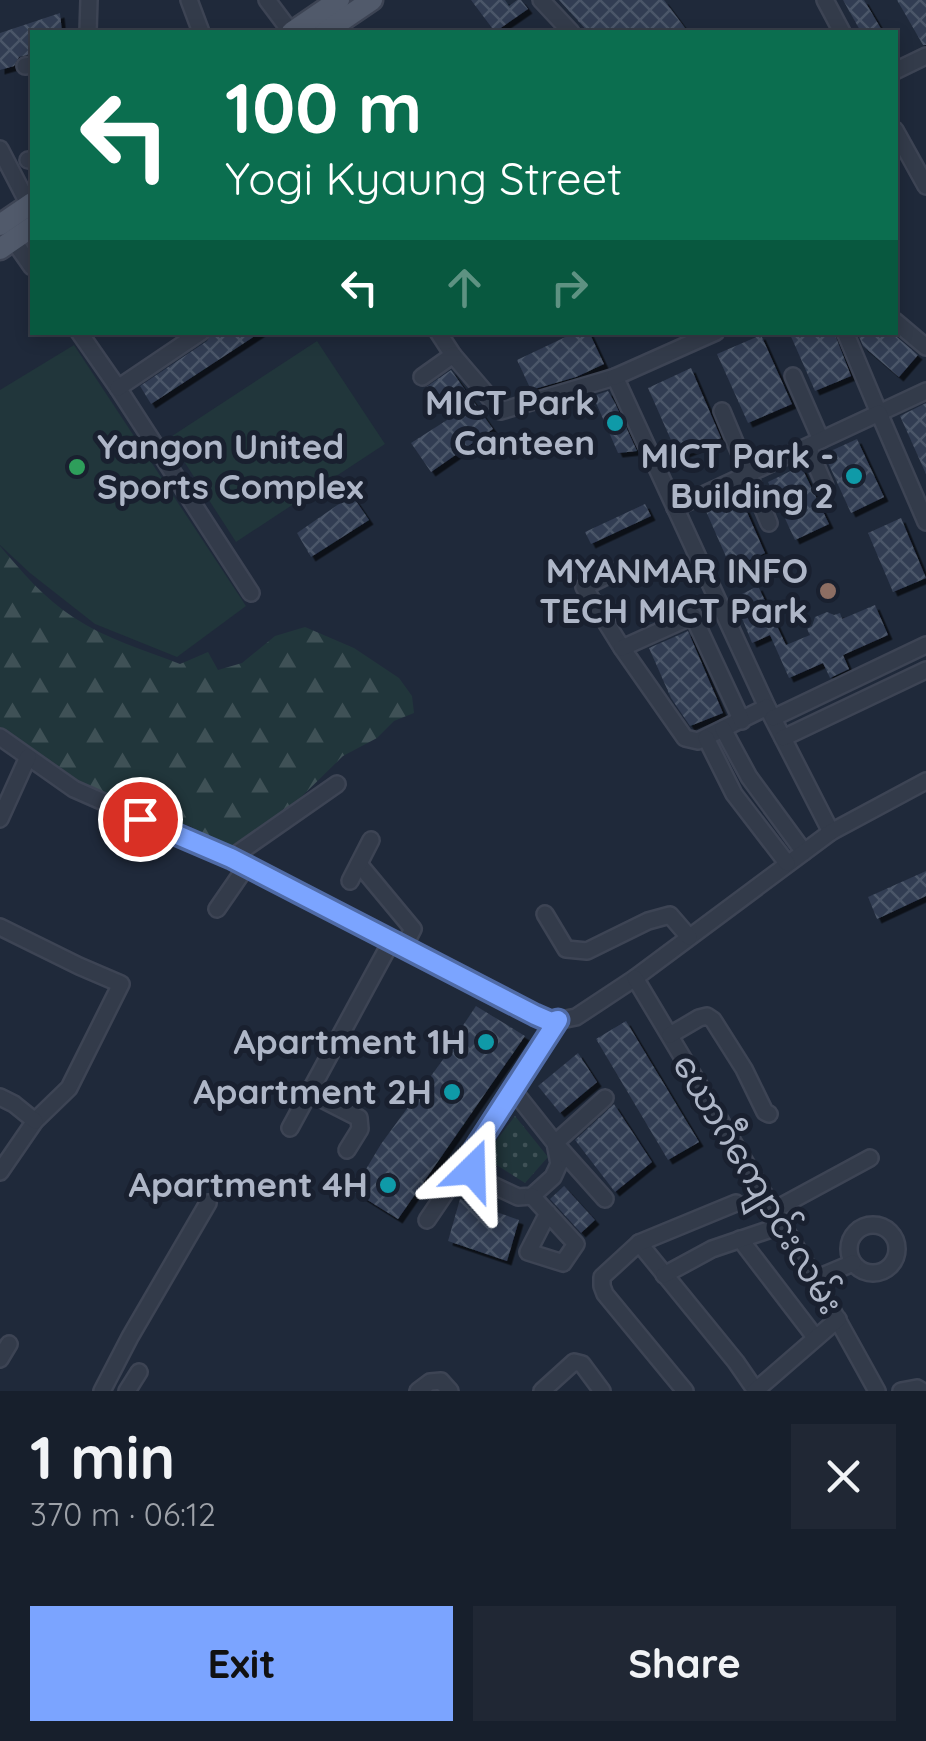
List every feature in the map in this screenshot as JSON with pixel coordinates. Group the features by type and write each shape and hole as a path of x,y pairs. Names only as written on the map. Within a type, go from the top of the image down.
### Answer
{"main road":[{"path":"295,30 339,0"},
{"path":"327,30 372,0"},
{"path":"12,232 30,205"}],"street":[{"path":"88,30 90,0"},
{"path":"189,0 200,30"},
{"path":"267,0 290,30"},
{"path":"541,0 569,30"},
{"path":"826,0 841,30"},
{"path":"898,70 926,56"},
{"path":"898,135 926,186"},
{"path":"0,149 30,202"},
{"path":"12,232 30,264"},
{"path":"898,323 926,346"},
{"path":"81,335 251,593"},
{"path":"118,388 197,335"},
{"path":"440,335 501,411 615,377 709,335"},
{"path":"845,335 926,520"},
{"path":"422,377 453,355"},
{"path":"793,376 825,486"},
{"path":"615,377 770,712 831,832"},
{"path":"675,508 926,391"},
{"path":"722,412 769,522"},
{"path":"621,568 584,588 685,738 698,742 926,645"},
{"path":"622,648 693,616 742,721"},
{"path":"783,738 926,670"},
{"path":"723,730 749,777 804,852"},
{"path":"0,737 74,789 231,858 551,1022 576,1017 635,978 831,832 926,781"},
{"path":"706,738 734,794 787,863"},
{"path":"0,819 28,756"},
{"path":"730,786 749,777"},
{"path":"231,858 337,784"},
{"path":"350,880 371,840"},
{"path":"290,1128 397,945 412,929 358,864"},
{"path":"217,908 246,866"},
{"path":"545,914 566,949 587,951 670,914 689,937"},
{"path":"0,927 121,984 70,1088 35,1121 0,1172"},
{"name":"ယောဂီကျောင်းလမ်း","path":"635,978 877,1391"},
{"path":"670,1035 699,1018 713,1020 744,1069 764,1112 769,1114"},
{"path":"427,1220 558,1020"},
{"path":"513,1090 605,1199"},
{"path":"310,1093 360,1118 360,1129 347,1150"},
{"path":"0,1097 35,1121"},
{"path":"555,1143 605,1098"},
{"path":"469,1158 480,1179 518,1197 532,1196 553,1177 559,1164 555,1143"},
{"path":"774,1210 870,1158"},
{"path":"532,1196 548,1213"},
{"path":"102,1391 208,1203"},
{"path":"685,1391 605,1294 602,1277 639,1243 736,1203"},
{"path":"664,1275 712,1249 783,1225"},
{"path":"740,1240 814,1337"},
{"path":"639,1243 755,1391 838,1319"},
{"path":"815,1280 853,1263"},
{"path":"0,1359 9,1344"},
{"path":"542,1391 574,1362 582,1364 602,1391"},
{"path":"127,1391 138,1372"},
{"path":"418,1391 430,1382 441,1381 450,1391"},
{"path":"901,1391 922,1391"}],"green space":[{"path":"317,341 385,444 236,542 169,438"},
{"name":"Yangon United Sports Complex","path":"74,345 246,606 177,657 95,624 0,545 0,390"},
{"path":"0,546 63,610 125,644 180,664 208,652 218,670 242,663 275,636 305,627 354,648 399,678 412,696 414,713 394,721 377,738 343,756 295,803 231,849 190,826 116,803 0,732"},
{"path":"515,1116 548,1157 525,1183 484,1157"}],"building":[{"path":"471,0 505,0 509,6 521,0 528,9 494,30"},
{"path":"559,0 664,0 686,30 586,30"},
{"path":"843,0 864,0 882,30 860,30"},
{"path":"897,0 926,0 926,45 923,45"},
{"path":"60,13 62,30 30,30 30,54 0,70 0,33"},
{"path":"210,335 256,335 151,404 140,386"},
{"path":"570,335 590,335 604,364 531,390 517,360"},
{"path":"761,335 792,404 748,423 717,354"},
{"path":"790,335 835,335 851,376 815,391"},
{"path":"858,335 895,335 918,355 899,377 863,346"},
{"path":"691,368 721,438 678,456 648,388"},
{"path":"451,370 493,429 431,472 411,443 447,420 426,387"},
{"name":"MICT Park Canteen","path":"608,391 637,451 618,453 593,396"},
{"path":"926,403 926,474 900,416"},
{"name":"MICT Park - Building 2","path":"857,439 884,497 851,513 824,454"},
{"path":"801,466 829,524 795,540 768,482"},
{"path":"739,494 765,553 731,568 705,509"},
{"path":"352,495 369,520 311,557 297,533"},
{"path":"645,504 651,516 591,544 585,532"},
{"path":"901,518 926,578 893,592 868,533"},
{"path":"758,586 786,645 810,635 807,629 815,617 827,612 840,613 842,619 875,605 888,635 843,655 849,669 830,678 823,663 789,678 770,635 752,643 734,598"},
{"path":"688,631 723,713 690,726 671,698 649,648"},
{"path":"926,871 926,896 877,919 868,897"},
{"path":"476,1006 525,1036 398,1219 353,1191"},
{"path":"626,1021 699,1142 668,1160 596,1039"},
{"path":"578,1053 597,1082 560,1113 538,1086"},
{"path":"614,1104 652,1162 615,1192 575,1140"},
{"path":"564,1186 595,1220 581,1233 550,1199"},
{"path":"460,1199 519,1220 507,1261 448,1241"}],"place":[{"name":"MICT Park Canteen","path":"615,423"},
{"name":"Yangon United Sports Complex","path":"77,467"},
{"name":"MICT Park - Building 2","path":"854,476"},
{"name":"MYANMAR INFO TECH MICT Park","path":"828,591"},
{"name":"Apartment 1H","path":"486,1042"},
{"name":"Apartment 2H","path":"452,1092"},
{"name":"Apartment 4H","path":"388,1185"}],"route":[{"path":"140,819 231,858 535,1015 551,1022 558,1020 469,1158 472,1170"}]}
